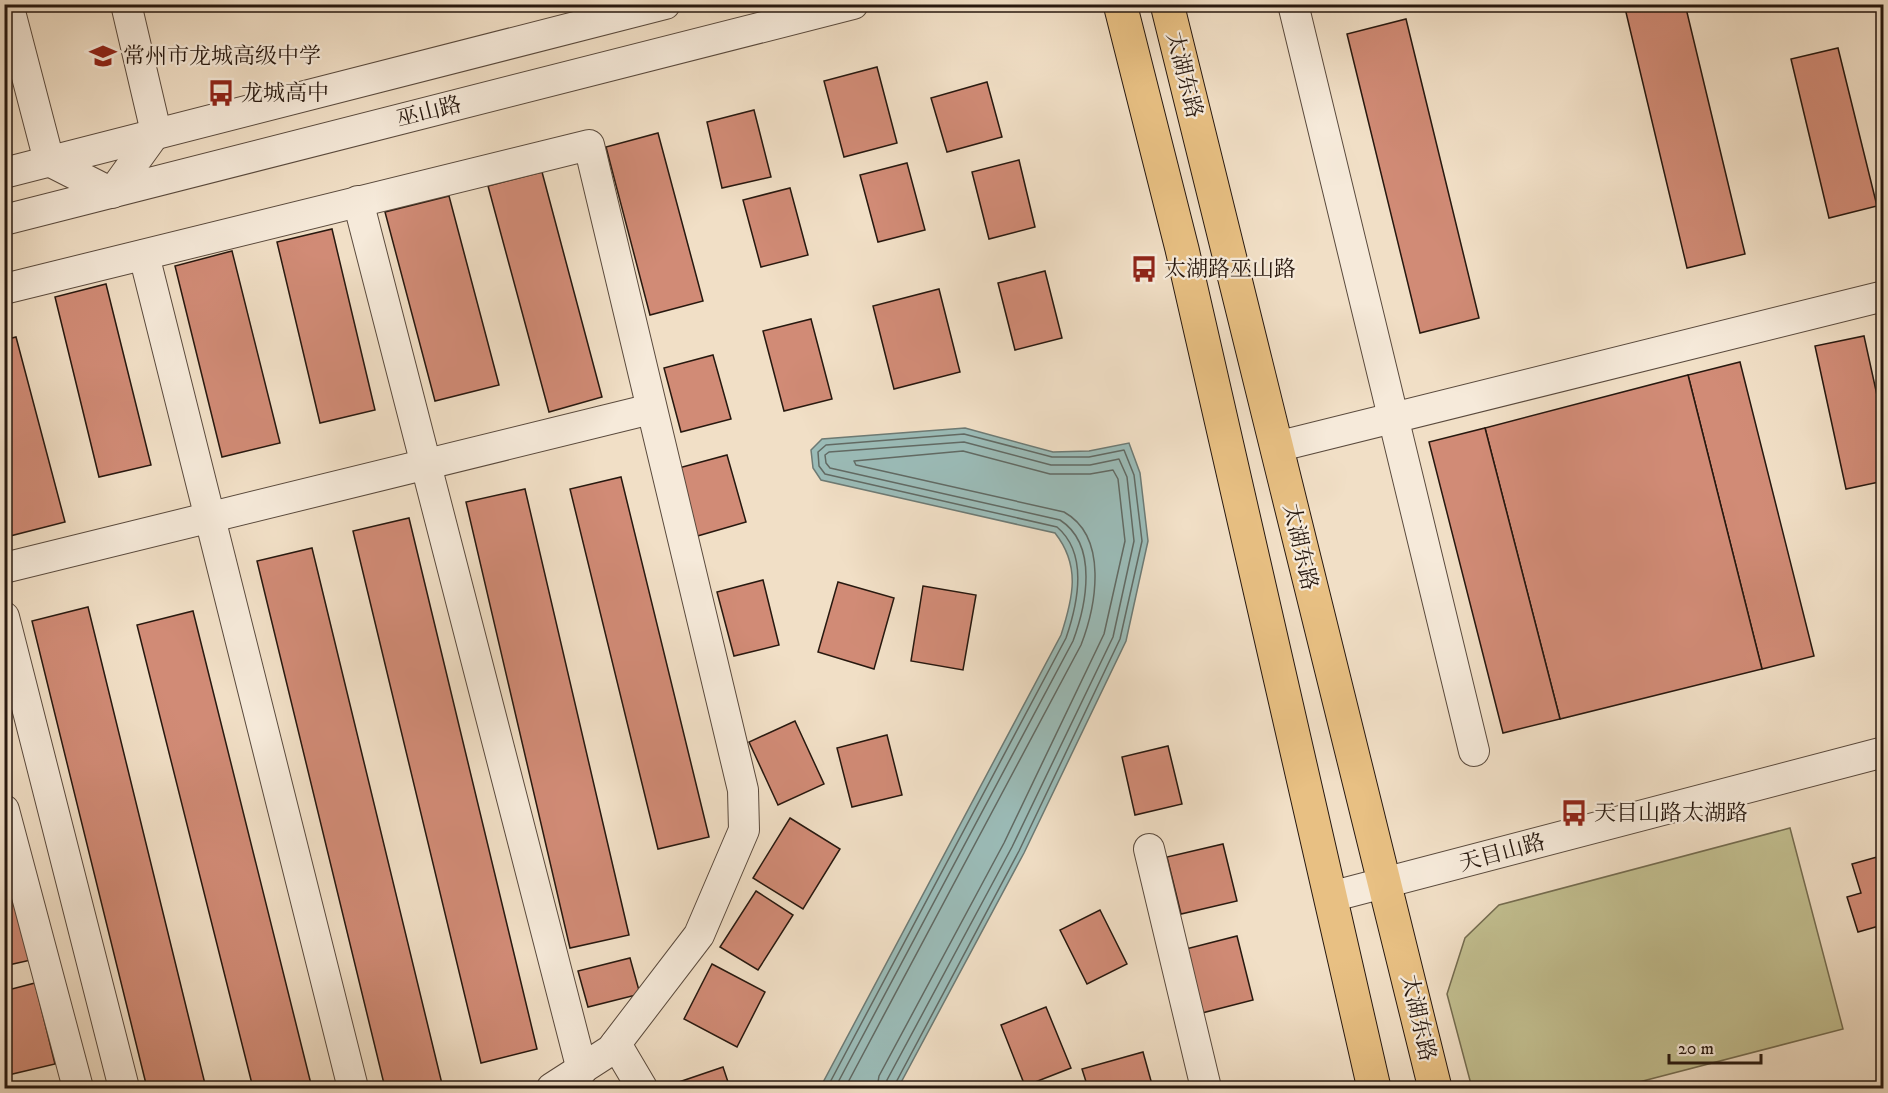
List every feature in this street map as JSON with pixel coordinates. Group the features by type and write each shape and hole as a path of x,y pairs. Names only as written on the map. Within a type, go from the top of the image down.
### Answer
{"main road":[{"name":"太湖东路","path":"1120,4 1182,249 1374,1089"},
{"name":"太湖东路","path":"1167,4 1321,636 1386,883 1435,1089"}],"street":[{"path":"8,4 49,161 112,193 156,132 126,4"},
{"name":"巫山路","path":"4,173 156,132 665,4"},
{"name":"巫山路","path":"4,220 853,4"},
{"path":"1293,4 1474,751"},
{"path":"4,289 589,145 743,790 744,830 699,935 616,1044 552,1089"},
{"path":"358,201 582,1070"},
{"path":"144,255 353,1089"},
{"path":"1276,447 1884,296"},
{"path":"4,568 651,409"},
{"path":"4,617 124,1089"},
{"name":"天目山路","path":"1330,897 1884,752"},
{"path":"4,810 78,1089"},
{"path":"1149,849 1206,1089"},
{"path":"616,1044 642,1089"}],"shaded area":[{"path":"1790,828 1843,1029 1616,1088 1472,1088 1447,994 1465,938 1499,905"}],"water":[{"path":"965,428 1053,452 1089,451 1129,443 1140,473 1148,541 1126,641 1024,853 898,1088 820,1088 1061,635 1069,608 1072,582 1069,558 1055,533 821,480 813,468 811,450 822,439"}],"building":[{"path":"1624,4 1685,4 1745,254 1687,268"},
{"path":"1406,19 1479,318 1420,333 1347,34"},
{"path":"1838,48 1877,206 1829,218 1791,59"},
{"path":"877,67 897,143 844,157 824,81"},
{"path":"987,82 1002,137 947,152 931,98"},
{"path":"754,110 771,177 722,188 707,122"},
{"path":"658,133 703,301 650,315 606,147"},
{"path":"1019,160 1035,227 989,239 972,172"},
{"path":"907,163 925,230 878,242 860,175"},
{"path":"542,172 602,397 549,412 488,186"},
{"path":"790,188 808,255 761,267 743,200"},
{"path":"449,196 499,385 435,401 385,212"},
{"path":"332,229 375,410 320,423 277,242"},
{"path":"232,251 280,443 222,457 175,266"},
{"path":"1045,271 1062,338 1015,350 998,283"},
{"path":"106,284 151,465 99,477 55,297"},
{"path":"939,289 960,372 894,389 873,306"},
{"path":"811,319 832,399 784,411 763,331"},
{"path":"1864,336 1884,427 1884,481 1846,489 1815,346"},
{"path":"16,337 65,522 10,536 4,514 4,340"},
{"path":"713,355 731,419 681,432 664,368"},
{"path":"1740,362 1814,656 1762,669 1688,375"},
{"path":"1688,375 1762,669 1560,719 1485,428"},
{"path":"1485,428 1560,719 1503,733 1429,442"},
{"path":"727,455 746,522 694,537 675,469"},
{"path":"621,477 709,837 658,849 570,489"},
{"path":"525,489 629,935 570,948 466,502"},
{"path":"409,518 537,1049 481,1063 353,531"},
{"path":"312,548 443,1088 385,1088 257,561"},
{"path":"763,580 779,645 734,656 717,592"},
{"path":"838,582 894,598 874,669 818,652"},
{"path":"923,586 976,595 963,670 911,661"},
{"path":"88,607 206,1088 147,1088 32,621"},
{"path":"193,611 312,1088 253,1088 137,625"},
{"path":"795,721 824,784 778,805 749,742"},
{"path":"887,735 902,795 852,807 837,748"},
{"path":"1168,746 1182,804 1135,815 1122,757"},
{"path":"790,818 840,849 803,909 753,878"},
{"path":"1223,844 1237,901 1181,914 1167,857"},
{"path":"1884,855 1884,941 1879,926 1858,932 1847,897 1861,893 1852,864"},
{"path":"12,879 31,960 4,966 4,881"},
{"path":"756,891 793,915 758,970 720,947"},
{"path":"1100,910 1127,964 1087,984 1060,930"},
{"path":"1237,936 1253,1000 1198,1014 1182,950"},
{"path":"630,958 640,994 588,1007 578,971"},
{"path":"712,964 765,992 737,1047 684,1019"},
{"path":"35,983 55,1064 4,1076 4,991"},
{"path":"1046,1007 1071,1068 1025,1086 1001,1025"},
{"path":"1143,1052 1153,1088 1088,1088 1082,1069"},
{"path":"723,1067 730,1088 675,1088 673,1084"}],"place":[{"name":"常州市龙城高级中学","path":"103,56"},
{"name":"龙城高中","path":"221,93"},
{"name":"太湖路巫山路","path":"1144,269"},
{"name":"天目山路太湖路","path":"1574,813"}]}
